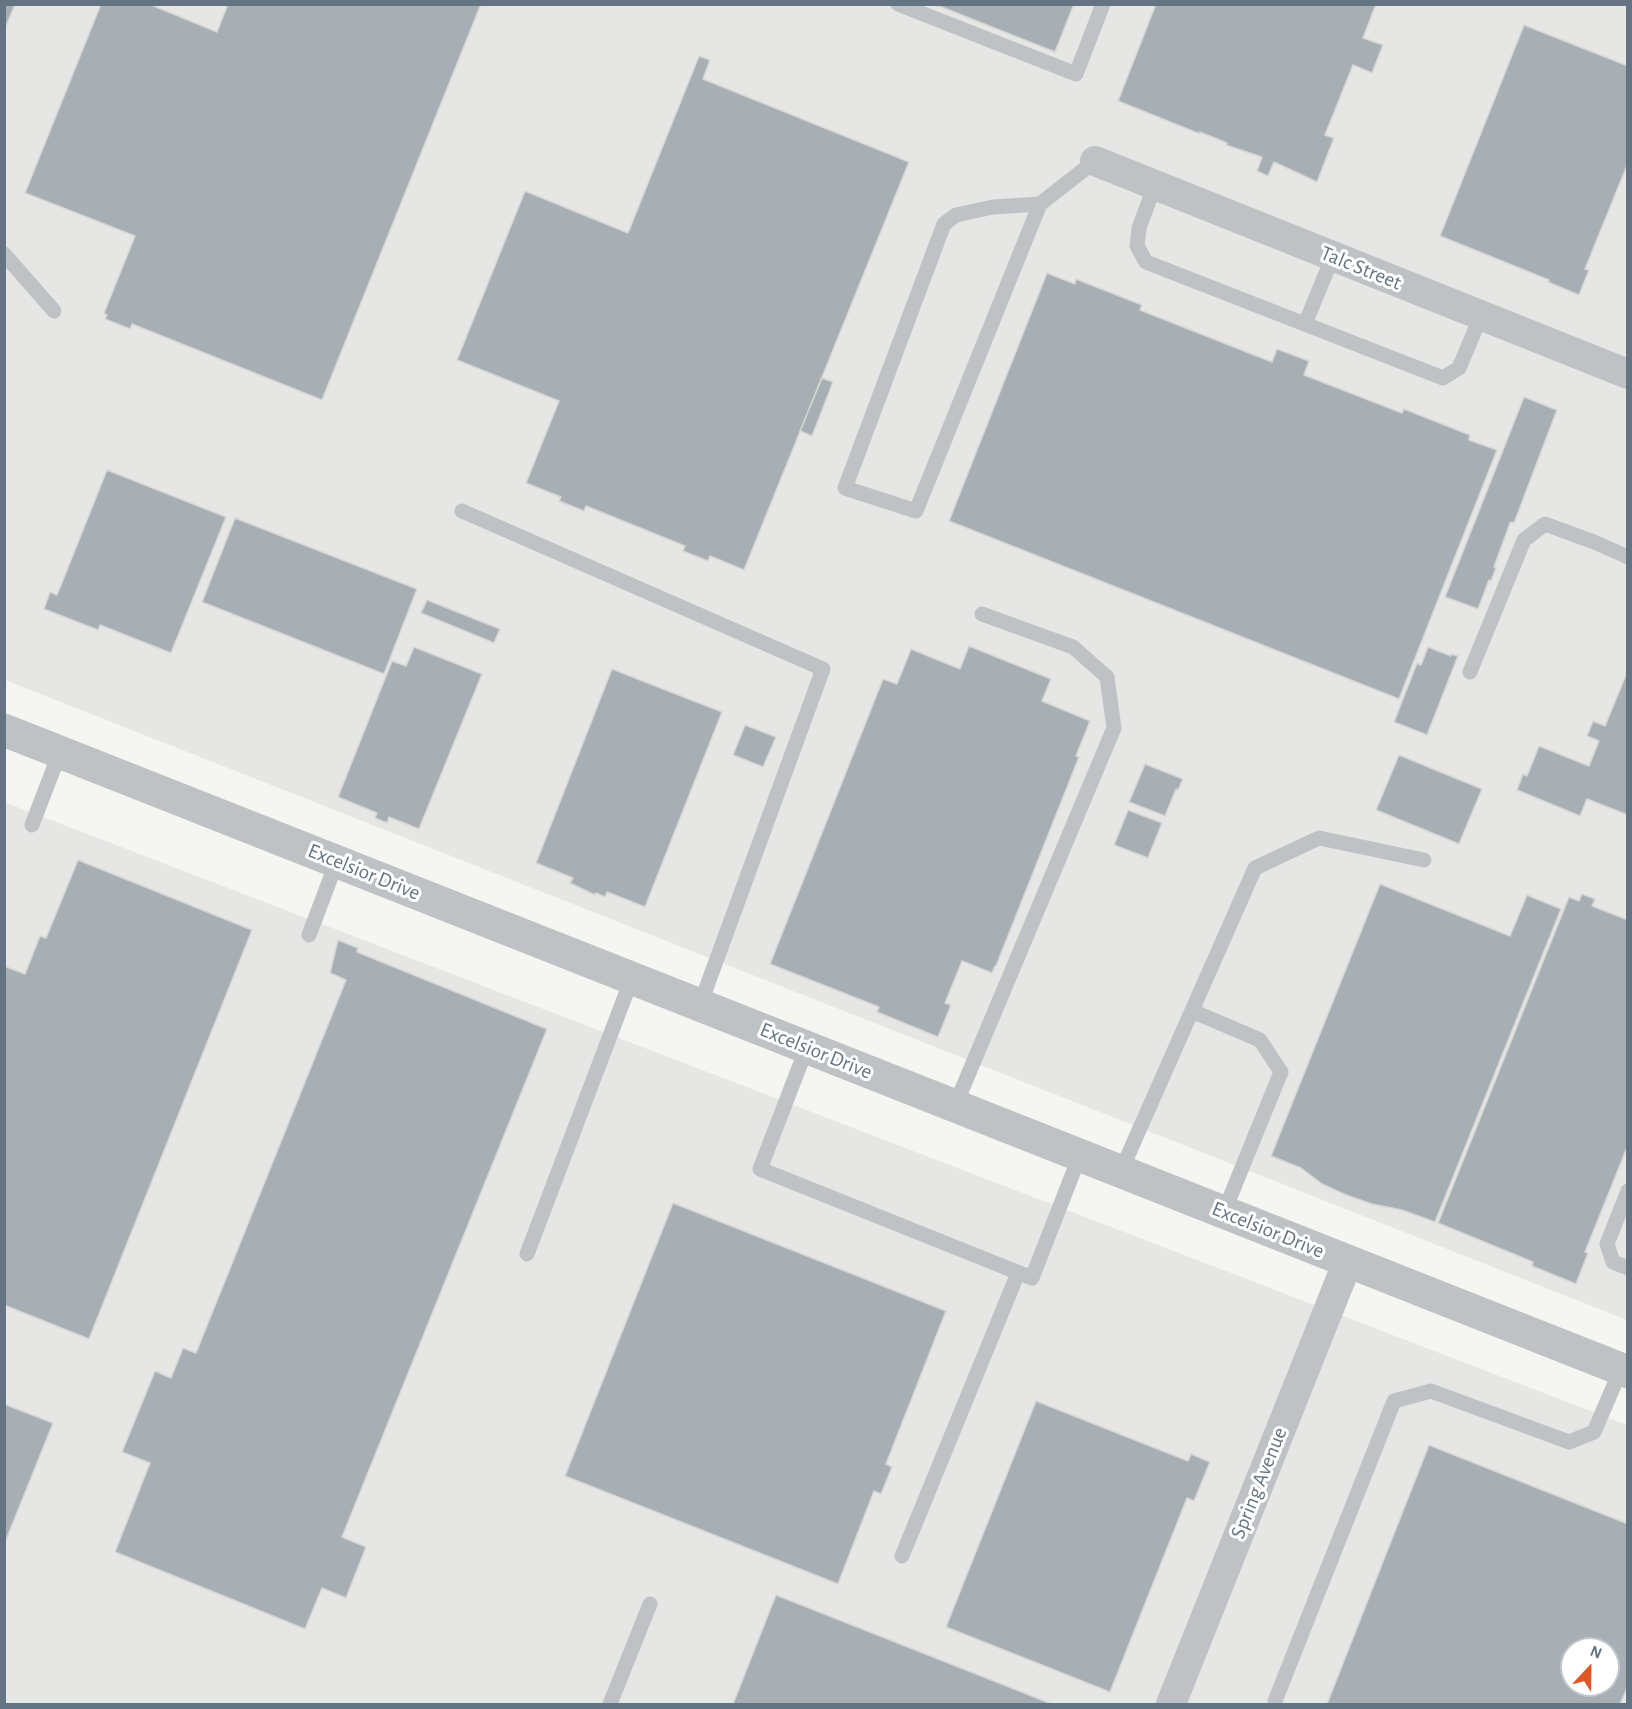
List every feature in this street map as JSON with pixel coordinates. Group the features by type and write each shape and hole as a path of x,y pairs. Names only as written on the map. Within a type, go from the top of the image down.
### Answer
{"street":[{"name":"Talc Street","path":"1095,161 1628,374"},
{"name":"Excelsior Drive","path":"4,730 1624,1370"},
{"name":"Spring Avenue","path":"1171,1704 1348,1261"}],"lane":[{"path":"898,4 1076,74 1103,4"},
{"path":"1040,204 993,207 956,215 944,224 844,488 916,511 1040,204 1095,161"},
{"path":"1155,185 1139,228 1137,246 1146,262 1443,378 1459,368 1481,316"},
{"path":"4,254 54,311"},
{"path":"1305,324 1333,256"},
{"path":"462,511 824,669 700,1005"},
{"path":"1470,672 1524,540 1545,524 1628,556"},
{"path":"955,1106 1114,728 1107,677 1073,647 982,614"},
{"path":"32,825 60,752"},
{"path":"1121,1171 1255,868 1319,838 1424,860"},
{"path":"309,936 337,861"},
{"path":"527,1254 632,978"},
{"path":"1192,1011 1260,1040 1281,1072 1224,1212"},
{"path":"807,1047 760,1169 1018,1273 1032,1278 1080,1155"},
{"path":"1628,1191 1607,1244 1613,1262 1628,1268"},
{"path":"902,1556 1018,1273"},
{"path":"1275,1701 1394,1401 1431,1390 1569,1442 1594,1432 1624,1370"},
{"path":"610,1704 650,1604"}],"shaded area":[{"path":"4,5 1627,5 1627,1320 5,680"},
{"path":"4,802 1627,1425 1627,1704 5,1704"}],"building":[{"path":"4,4 15,4 4,31"},
{"path":"101,4 149,4 217,32 228,4 481,4 322,400 132,324 130,329 105,319 107,315 104,313 135,236 25,193"},
{"path":"934,4 1074,4 1055,52"},
{"path":"1156,4 1376,4 1363,38 1383,45 1372,73 1353,65 1325,135 1334,138 1317,182 1274,162 1268,176 1257,171 1262,157 1226,145 1227,143 1118,101"},
{"path":"1524,25 1628,66 1628,163 1585,269 1589,270 1579,295 1548,282 1549,280 1440,236"},
{"path":"699,56 710,60 703,79 909,162 744,570 710,556 708,561 683,551 685,546 586,506 584,511 559,501 561,497 526,483 559,401 457,360 525,191 628,233"},
{"path":"1047,273 1075,284 1076,279 1142,305 1140,310 1272,362 1277,349 1309,361 1304,375 1402,413 1404,409 1470,435 1469,440 1497,450 1399,699 949,521"},
{"path":"822,378 833,382 812,436 800,431"},
{"path":"1524,397 1557,410 1514,523 1510,523 1494,567 1496,568 1478,609 1445,597"},
{"path":"107,470 226,517 171,653 100,625 98,630 44,609 50,592 57,595"},
{"path":"235,518 417,589 384,674 202,602"},
{"path":"427,600 500,629 494,643 421,613"},
{"path":"969,646 1051,679 1042,701 1090,721 1076,756 1079,757 996,966 992,973 962,961 945,1003 951,1005 938,1037 877,1012 879,1007 770,964 883,679 897,684 911,649 960,669"},
{"path":"414,647 482,674 419,829 389,817 387,823 375,818 377,813 338,797 392,661 406,666"},
{"path":"1428,647 1451,656 1451,654 1458,656 1427,735 1394,722 1417,663 1421,665"},
{"path":"612,669 722,712 645,907 607,892 605,897 596,893 595,895 570,883 573,878 536,863"},
{"path":"1628,670 1628,815 1587,799 1580,816 1517,790 1523,774 1527,776 1539,746 1589,766 1599,741 1587,736 1593,721 1605,726"},
{"path":"745,725 776,737 763,767 733,755"},
{"path":"1399,755 1482,789 1459,844 1376,810"},
{"path":"1145,764 1183,779 1178,790 1176,789 1165,816 1129,802"},
{"path":"1128,810 1162,823 1148,858 1114,845"},
{"path":"78,860 252,930 89,1339 4,1305 4,966 25,974 40,936 46,938"},
{"path":"1380,884 1510,936 1527,895 1561,909 1435,1222 1402,1210 1372,1204 1346,1195 1322,1184 1301,1168 1271,1156"},
{"path":"1582,894 1595,899 1592,906 1628,920 1628,1145 1585,1252 1588,1253 1576,1284 1532,1266 1533,1262 1438,1223 1569,897 1579,901"},
{"path":"338,940 358,948 357,952 547,1029 342,1537 366,1547 346,1598 322,1588 305,1629 115,1552 150,1463 122,1452 155,1371 171,1378 183,1348 196,1353 346,980 330,973"},
{"path":"673,1203 946,1311 886,1464 892,1467 881,1494 874,1491 838,1584 565,1476"},
{"path":"1036,1401 1188,1461 1191,1454 1210,1462 1194,1501 1187,1498 1110,1692 946,1627"},
{"path":"4,1404 53,1423 4,1545"},
{"path":"1429,1445 1628,1524 1628,1686 1620,1704 1327,1704"},
{"path":"776,1595 1052,1704 733,1704"}]}
